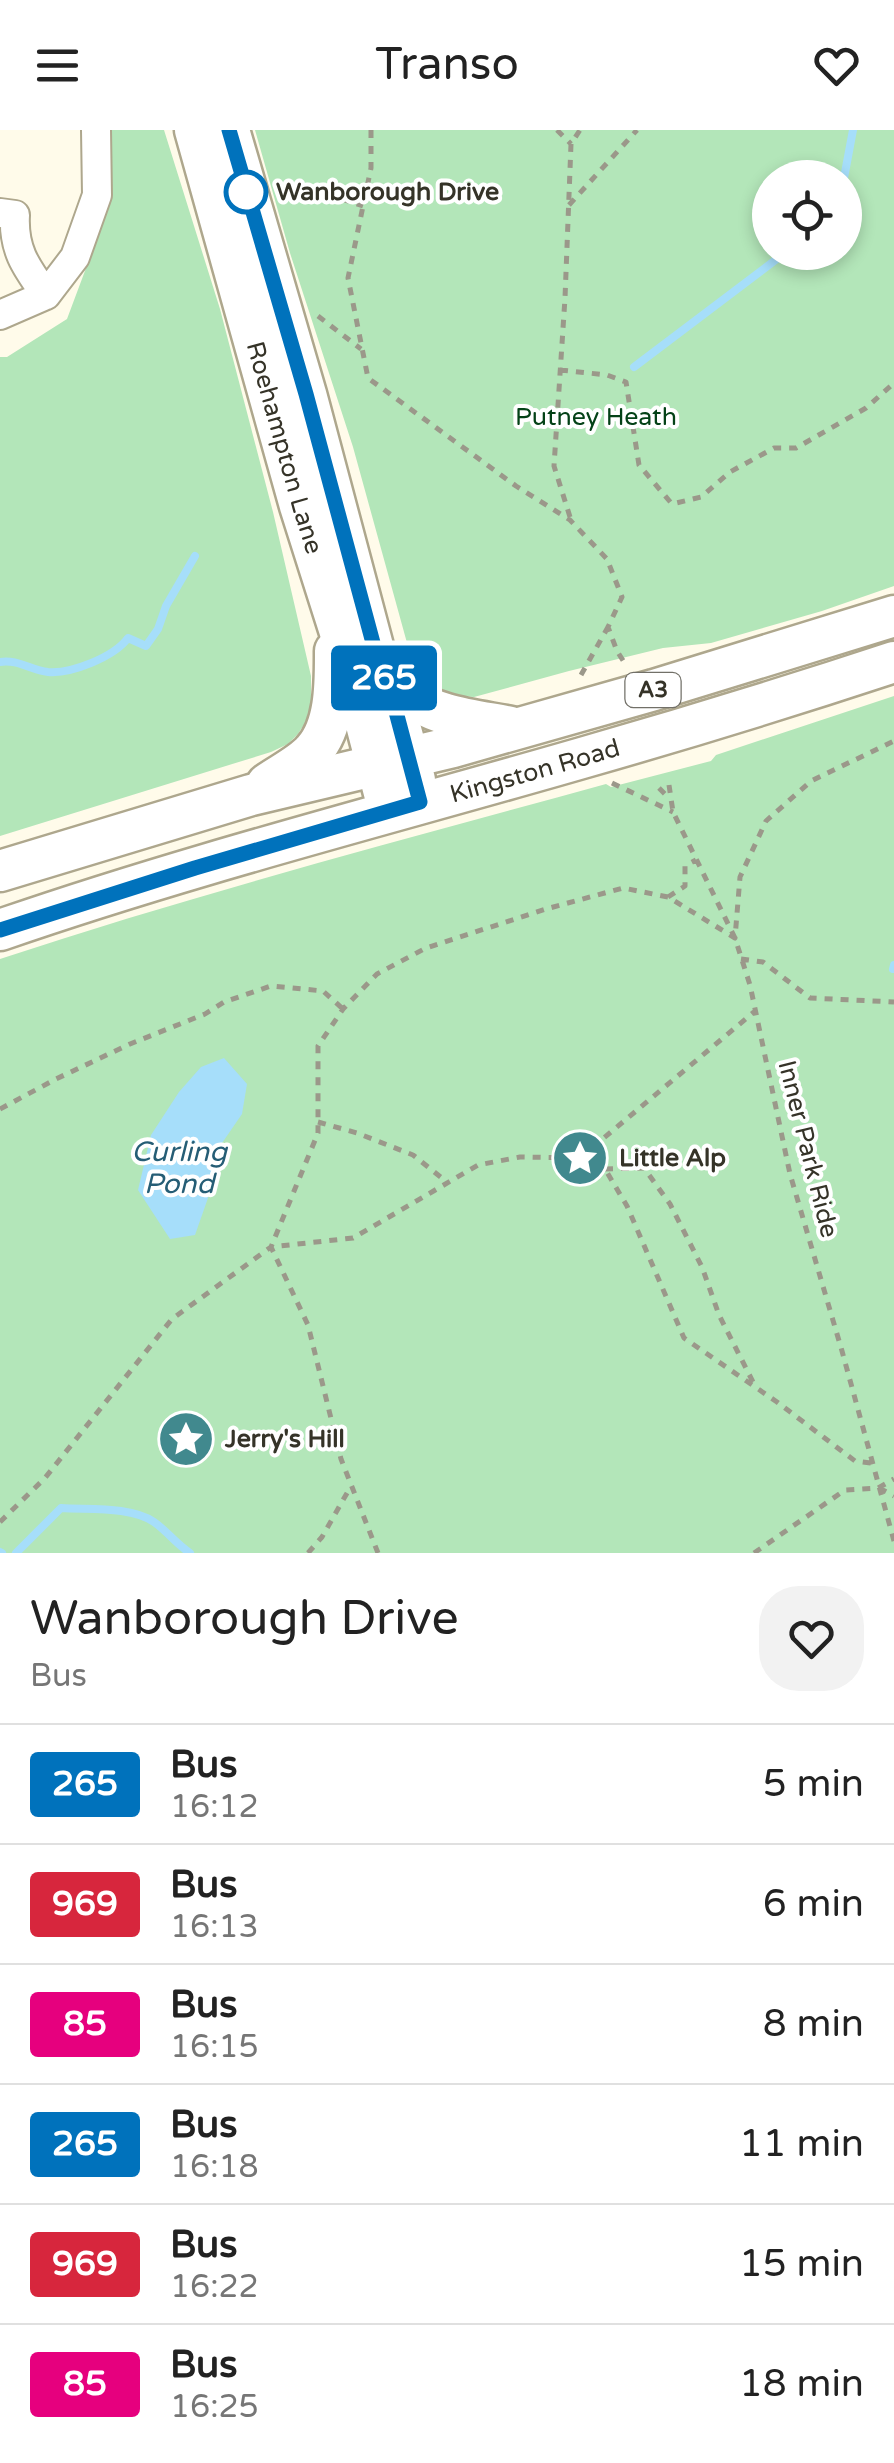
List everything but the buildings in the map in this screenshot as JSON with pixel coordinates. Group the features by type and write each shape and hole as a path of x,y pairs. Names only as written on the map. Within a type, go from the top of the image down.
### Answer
{"highway":[{"name":"Roehampton Lane","path":"195,130 300,506 351,666 393,761"},
{"name":"Roehampton Lane","path":"229,130 376,654 393,761"},
{"name":"Kingston Road","path":"0,872 252,795 453,747 894,616"},
{"path":"252,795 313,752 324,733 335,679 336,619"},
{"path":"376,654 396,672 412,697 423,704 448,714 516,728"},
{"name":"Kingston Road","path":"0,930 76,904 405,806 601,753 894,662"},
{"path":"393,761 405,806"}],"street":[{"path":"0,316 46,295 75,257 97,195 96,130"},
{"path":"0,213 15,214 14,234 24,264 46,295"}],"path":[{"path":"371,130 372,168 348,278 368,378 516,486 570,520 607,559 622,596 582,675"},
{"path":"557,130 571,144"},
{"path":"570,520 554,466 571,144 580,130"},
{"path":"568,206 637,130"},
{"path":"268,196 318,192 364,206"},
{"path":"312,311 363,351"},
{"path":"560,370 607,375 626,382 639,465 672,504 701,497 730,472 774,448 796,448 866,408 894,383"},
{"path":"608,627 620,662"},
{"path":"378,1553 340,1459 308,1325 271,1248 318,1133 318,1046 343,1009 376,974 426,948 623,888 668,896 735,938 740,878 766,821 811,781 894,740"},
{"path":"608,781 672,812"},
{"name":"Inner Park Ride","path":"668,785 672,812 742,959 790,1174 894,1541"},
{"path":"659,788 670,799"},
{"path":"668,896 686,886 685,866 697,860"},
{"path":"742,959 763,962 810,998 894,1002"},
{"path":"0,1109 130,1044 205,1014 224,1002 271,986 323,991 343,1009"},
{"path":"580,1158 755,1011"},
{"path":"318,1122 413,1155 448,1182"},
{"path":"0,1522 45,1478 172,1319 271,1248 352,1238 478,1165 520,1158 580,1158 605,1169 644,1168 670,1204 755,1386"},
{"path":"605,1169 627,1206 684,1338 854,1461 871,1463"},
{"path":"754,1553 845,1490 878,1488 894,1479"},
{"path":"308,1553 352,1486"},
{"path":"878,1488 894,1496"}],"green space":[{"path":"108,130 164,130 220,309 273,512 311,676 311,707 298,734 271,752 0,836 0,357 7,357 67,319 110,204"},
{"name":"Putney Heath","path":"255,130 894,130 894,586 711,643 663,648 474,697 455,696 422,676 412,661 353,447"},
{"path":"894,696 894,1553 0,1553 0,959 378,847 606,784 611,787 711,761 716,755"}],"water":[{"name":"Curling Pond","path":"224,1058 247,1084 242,1114 220,1146 195,1235 170,1239 138,1190 151,1135 201,1067"}],"waterway":[{"path":"847,160 853,130"},
{"path":"634,367 762,270"},
{"path":"0,662 57,672 103,658 128,638 146,646 195,556"},
{"path":"893,969 894,965"},
{"path":"16,1553 61,1508 122,1511 145,1517 190,1553"}],"bus line":[{"name":"265","path":"0,930 420,802 229,130"}],"place":[{"name":"Wanborough Drive","path":"246,192"},
{"name":"Little Alp","path":"580,1158"},
{"name":"Jerry's Hill","path":"186,1439"}]}
